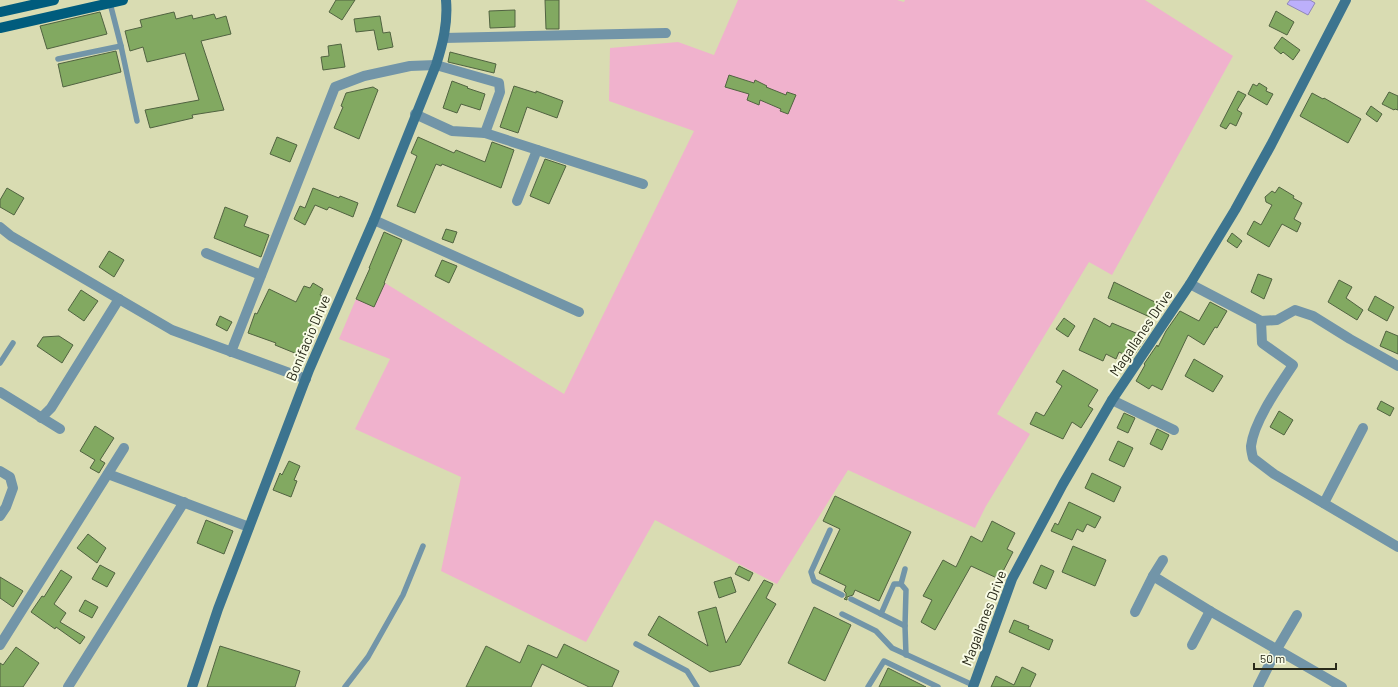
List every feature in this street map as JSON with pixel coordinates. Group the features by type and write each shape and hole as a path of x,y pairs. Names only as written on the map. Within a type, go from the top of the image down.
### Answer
{"main road":[{"path":"0,12 54,0"},
{"path":"0,28 123,0"}],"street":[{"name":"Bonifacio Drive","path":"192,687 218,609 306,379 374,220 415,114 436,65 444,38 448,15 446,0"},
{"name":"Magallanes Drive","path":"973,686 1012,579 1078,456 1112,400 1190,284 1235,210 1271,145 1346,0"},
{"path":"444,38 666,33"},
{"path":"231,352 335,87 364,76 410,66 436,65 499,83 500,92 485,133"},
{"path":"415,114 452,131 485,133 643,184"},
{"path":"518,201 537,150"},
{"path":"374,220 579,312"},
{"path":"0,227 11,236 172,330 306,379"},
{"path":"206,253 261,275"},
{"path":"1190,284 1260,321 1277,320 1295,310 1313,316 1398,366"},
{"path":"41,418 51,408 119,300"},
{"path":"1260,321 1262,343 1293,365 1255,430 1251,447 1253,458 1274,474 1398,547"},
{"path":"0,392 60,429"},
{"path":"1112,400 1174,430"},
{"path":"1324,503 1363,428"},
{"path":"0,646 124,448"},
{"path":"0,471 10,478 13,488 6,506 0,516"},
{"path":"108,474 249,527"},
{"path":"68,687 184,502"},
{"path":"1135,612 1153,576 1163,560"},
{"path":"1153,576 1210,611 1342,687"},
{"path":"1192,645 1210,611"},
{"path":"1258,687 1277,649 1298,615"}],"lane":[{"path":"110,3 138,121"},
{"path":"58,59 121,46"},
{"path":"0,363 13,343"},
{"path":"830,530 810,572 814,581 842,595"},
{"path":"345,687 368,657 403,595 423,546"},
{"path":"905,569 902,584 906,590 906,655"},
{"path":"881,614 894,584 902,584"},
{"path":"851,599 905,626"},
{"path":"842,614 876,631 892,648 973,686"},
{"path":"636,644 687,671 697,687"},
{"path":"868,687 884,661 938,687"}],"shaded area":[{"path":"738,0 897,0 904,2 905,0 1145,0 1233,56 1112,275 1089,262 997,414 1030,434 986,506 975,528 848,470 777,584 655,520 586,642 441,571 461,477 355,429 390,359 339,339 356,299 374,307 385,283 564,394 694,131 609,101 610,48 678,42 714,55"},
{"path":"1290,0 1310,0 1315,3 1308,15 1287,4"}],"building":[{"path":"336,0 355,0 342,20 329,12"},
{"path":"545,0 559,0 559,29 546,29"},
{"path":"515,10 515,27 490,28 489,11"},
{"path":"1276,11 1294,22 1287,35 1269,26"},
{"path":"100,12 107,34 47,49 40,26"},
{"path":"174,12 176,19 192,15 193,19 214,14 216,19 226,16 231,34 201,41 224,110 192,115 193,118 150,128 145,110 199,100 185,53 147,62 143,47 130,51 125,31 142,27 140,20"},
{"path":"380,16 383,33 390,32 393,47 378,50 374,30 356,32 354,19"},
{"path":"1282,37 1300,50 1293,60 1283,52 1281,54 1274,48"},
{"path":"341,44 345,67 323,70 321,57 329,56 328,46"},
{"path":"116,51 121,72 63,87 58,64"},
{"path":"450,52 496,64 494,73 448,62"},
{"path":"729,75 754,83 755,80 767,86 766,87 786,95 787,92 796,95 788,114 780,111 781,109 760,100 759,105 747,100 749,94 725,87"},
{"path":"452,81 485,94 480,110 461,104 457,113 443,108"},
{"path":"1259,83 1267,88 1266,91 1273,94 1267,105 1248,94 1253,84 1257,86"},
{"path":"514,86 536,93 536,91 563,101 557,118 527,107 518,133 500,127"},
{"path":"373,87 378,90 359,139 334,128 343,107 341,106 346,93"},
{"path":"1238,91 1246,95 1237,110 1242,113 1236,126 1230,123 1226,129 1220,126"},
{"path":"1389,92 1398,96 1398,110 1394,110 1382,104"},
{"path":"1312,93 1323,99 1324,98 1361,119 1348,143 1300,116"},
{"path":"1371,106 1382,114 1377,122 1366,114"},
{"path":"277,137 297,145 290,162 270,154"},
{"path":"418,137 454,153 456,150 485,162 492,142 514,150 501,188 442,164 441,166 436,164 415,213 397,206 417,156 411,153"},
{"path":"545,159 566,166 549,204 530,196"},
{"path":"1279,187 1302,203 1294,219 1301,223 1297,232 1282,224 1269,247 1247,234 1254,221 1261,225 1272,205 1266,202 1265,197 1272,191 1275,193"},
{"path":"7,188 24,198 14,215 0,207 0,200"},
{"path":"313,188 339,198 340,196 358,203 353,217 329,207 327,210 315,205 305,225 294,219 300,206 305,208"},
{"path":"225,207 248,216 244,226 269,235 261,257 214,238"},
{"path":"446,229 457,232 453,243 442,239"},
{"path":"384,232 402,240 374,307 356,299"},
{"path":"1232,233 1242,241 1237,248 1227,241"},
{"path":"109,251 124,260 114,277 99,267"},
{"path":"442,260 457,266 449,283 435,276"},
{"path":"1258,274 1272,279 1264,299 1251,292"},
{"path":"1339,280 1352,287 1346,298 1363,310 1357,320 1328,302"},
{"path":"1114,282 1159,304 1152,318 1108,298"},
{"path":"313,283 323,289 320,295 328,299 320,313 318,312 304,337 309,339 302,356 275,345 276,343 248,333 255,313 257,314 269,289 296,302 304,286 310,288"},
{"path":"81,290 98,301 84,321 68,310"},
{"path":"1375,296 1394,307 1387,321 1368,310"},
{"path":"1210,302 1227,311 1217,328 1215,327 1204,345 1188,335 1162,390 1152,385 1149,389 1136,381 1145,365 1144,364 1157,345 1158,347 1166,331 1180,311 1199,321"},
{"path":"220,316 232,322 227,331 216,325"},
{"path":"1064,318 1075,326 1068,337 1056,329"},
{"path":"1094,318 1110,327 1112,323 1143,336 1142,337 1145,339 1132,358 1119,352 1116,359 1106,354 1103,361 1079,350"},
{"path":"1386,331 1398,336 1398,354 1380,346"},
{"path":"59,336 73,345 62,363 37,346 43,337"},
{"path":"1194,359 1223,376 1213,392 1185,376"},
{"path":"1063,370 1098,390 1088,406 1093,409 1081,428 1072,422 1063,439 1030,424 1036,412 1044,416 1062,386 1056,382"},
{"path":"1381,401 1394,408 1390,416 1377,409"},
{"path":"1279,411 1293,420 1284,435 1270,427"},
{"path":"1124,413 1135,418 1128,433 1117,428"},
{"path":"95,426 114,438 100,460 105,463 99,473 90,468 95,460 80,451"},
{"path":"1157,429 1169,435 1162,450 1150,444"},
{"path":"1118,441 1133,448 1124,467 1109,460"},
{"path":"289,461 300,466 294,480 297,481 291,497 273,490 280,473 282,475"},
{"path":"1092,473 1121,487 1114,502 1085,488"},
{"path":"835,496 911,532 879,601 855,590 853,595 847,597 847,600 844,599 846,597 846,593 844,591 846,586 819,573 840,529 823,521"},
{"path":"1069,502 1101,517 1095,528 1087,524 1083,532 1077,529 1072,540 1051,531 1055,523 1058,525"},
{"path":"206,520 233,531 224,554 197,543"},
{"path":"992,521 1015,533 1007,549 1013,552 999,579 971,566 935,630 921,622 932,600 923,596 943,560 956,567 971,536 982,542"},
{"path":"88,534 106,548 97,563 77,548"},
{"path":"1073,546 1106,560 1095,586 1062,572"},
{"path":"100,565 115,573 107,587 92,579"},
{"path":"1041,565 1054,571 1046,589 1033,583"},
{"path":"739,566 753,573 749,581 735,574"},
{"path":"61,570 72,577 54,604 66,613 60,622 85,637 80,644 31,612 42,596 44,597"},
{"path":"0,577 23,591 13,607 0,598"},
{"path":"731,577 736,592 719,598 714,582"},
{"path":"764,580 773,584 766,598 776,604 740,665 710,672 648,635 659,616 708,646 698,612 716,607 726,643"},
{"path":"85,600 98,607 92,618 79,611"},
{"path":"814,607 851,625 825,681 788,663"},
{"path":"1014,620 1029,626 1028,629 1053,640 1049,650 1009,632"},
{"path":"564,644 619,671 612,687 589,687 542,664 531,687 466,687 486,646 520,663 528,645 557,658"},
{"path":"220,646 300,671 295,687 207,687"},
{"path":"16,647 39,663 23,687 0,687 0,663 3,665"},
{"path":"1022,667 1036,674 1030,687 991,687 996,676 1014,685"},
{"path":"888,668 926,687 879,687"}]}
